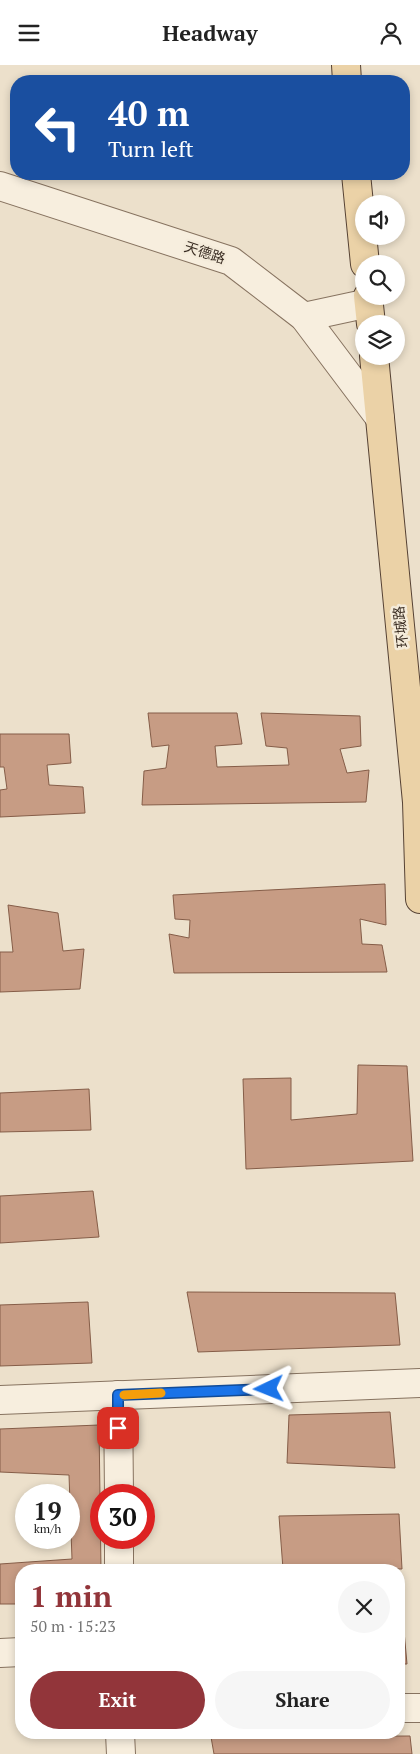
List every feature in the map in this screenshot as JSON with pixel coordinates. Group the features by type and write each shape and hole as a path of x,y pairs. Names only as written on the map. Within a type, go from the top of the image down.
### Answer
{"main road":[{"path":"357,180 364,255"},
{"name":"环城路","path":"375,365 417,802 420,899"}],"street":[{"name":"天德路","path":"0,186 231,261 304,317 380,418"},
{"path":"304,317 369,308"},
{"path":"0,1400 420,1383"},
{"path":"118,1395 119,1484"},
{"path":"119,1549 119,1564"},
{"path":"0,1653 15,1652"},
{"path":"405,1708 420,1708"},
{"path":"120,1739 121,1754"}],"building":[{"path":"148,713 237,713 242,744 215,746 217,767 289,765 287,748 266,746 261,713 360,716 361,746 340,749 347,773 369,770 366,802 142,805 144,771 166,768 169,745 152,747"},
{"path":"0,734 69,734 71,763 47,765 49,785 83,787 85,813 0,817 0,790 7,789 4,767 0,767"},
{"path":"385,884 386,925 360,919 362,944 382,945 387,972 174,973 169,934 189,938 190,920 175,919 173,895"},
{"path":"8,905 58,913 63,951 84,949 80,989 0,992 0,952 13,952"},
{"path":"358,1065 407,1066 413,1161 246,1169 243,1079 291,1078 291,1120 357,1114"},
{"path":"89,1089 91,1130 0,1132 0,1093"},
{"path":"93,1191 99,1237 0,1243 0,1196"},
{"path":"187,1292 395,1293 400,1345 198,1352"},
{"path":"88,1302 92,1363 0,1366 0,1305"},
{"path":"390,1412 395,1468 287,1463 289,1415"},
{"path":"99,1425 100,1484 90,1484 90,1549 101,1549 101,1564 15,1564 15,1604 0,1604 0,1564 72,1559 72,1549 80,1549 80,1484 69,1484 69,1475 0,1472 0,1429"},
{"path":"399,1514 402,1564 283,1564 279,1516"},
{"path":"405,1642 407,1664 405,1664"},
{"path":"405,1736 410,1736 412,1754 214,1754 211,1739 405,1739"}],"slow traffic":[{"path":"124,1395 161,1393"}],"route":[{"path":"118,1428 118,1395 269,1389"}]}
